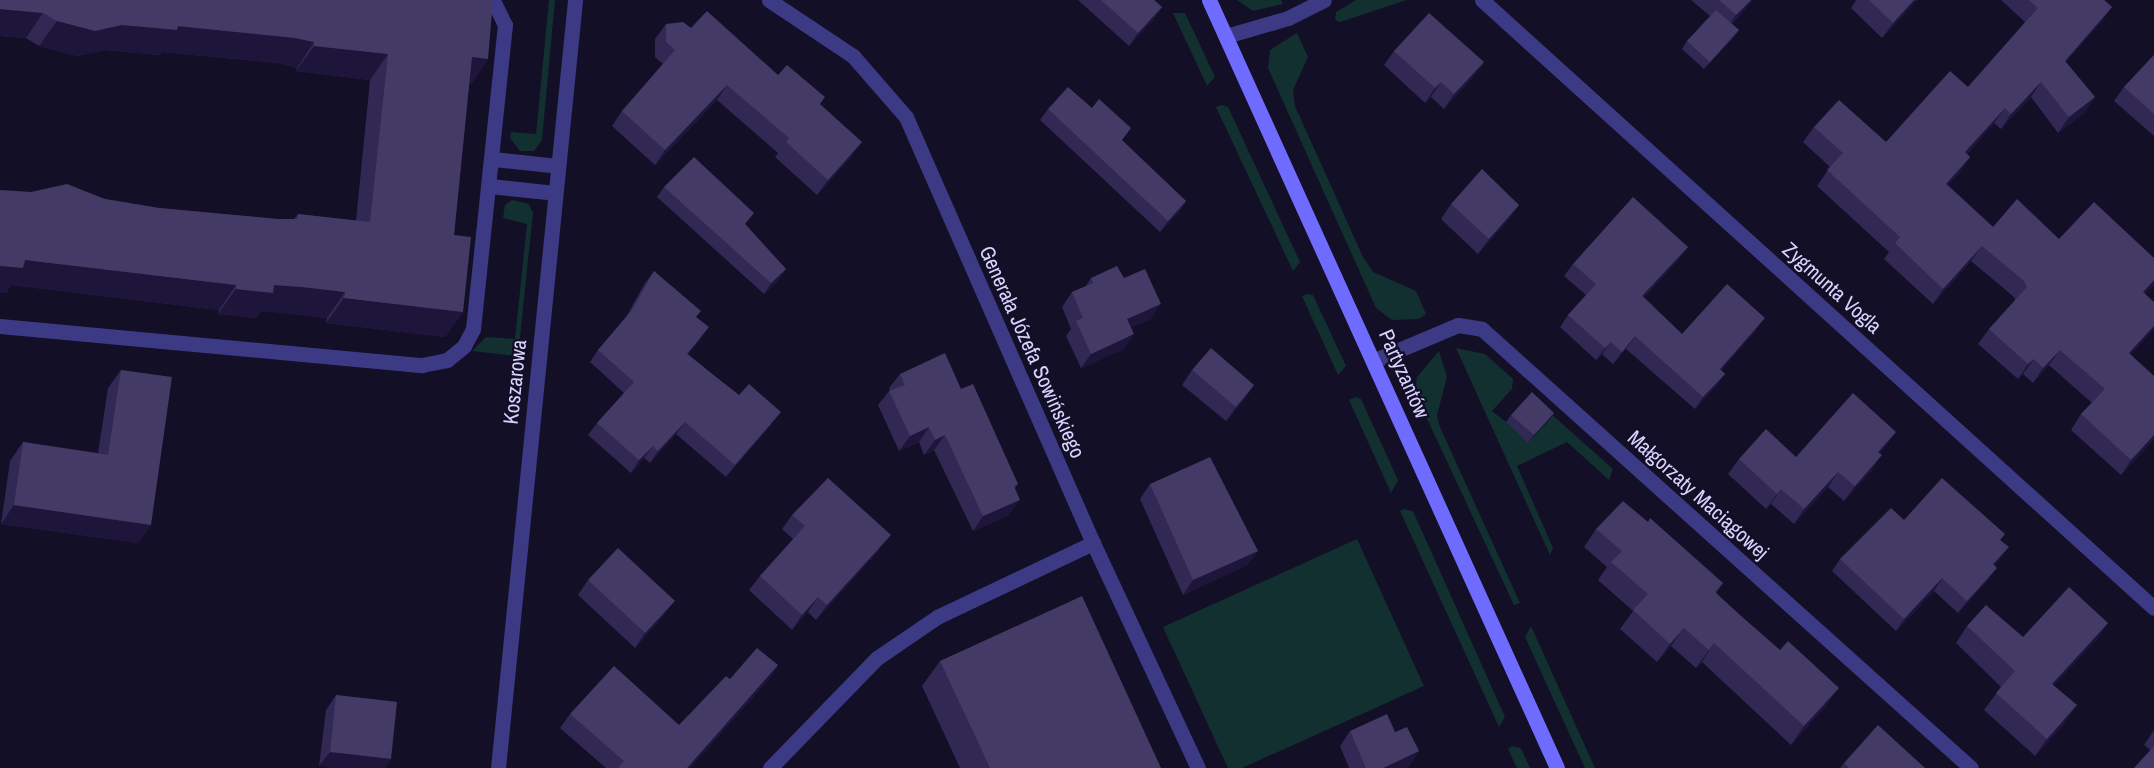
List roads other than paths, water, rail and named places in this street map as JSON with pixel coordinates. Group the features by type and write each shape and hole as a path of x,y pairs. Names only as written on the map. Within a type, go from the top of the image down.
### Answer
{"main road":[{"name":"Partyzantów","path":"1209,0 1375,360 1557,768"}],"street":[{"path":"0,326 422,365 447,360 464,346 472,329 493,159 505,25 493,0"},
{"name":"Koszarowa","path":"498,768 575,0"},
{"name":"Generała Józefa Sowińskiego","path":"770,0 853,56 906,117 1093,543 1198,768"},
{"path":"1226,36 1288,18 1324,0"},
{"name":"Zygmunta Vogla","path":"1482,0 2154,608"},
{"path":"493,159 558,166"},
{"path":"490,186 555,193"},
{"name":"Małgorzaty Maciągowej","path":"1375,360 1458,325 1482,329 1971,768"},
{"path":"770,768 877,658 937,617 1093,543"}]}
